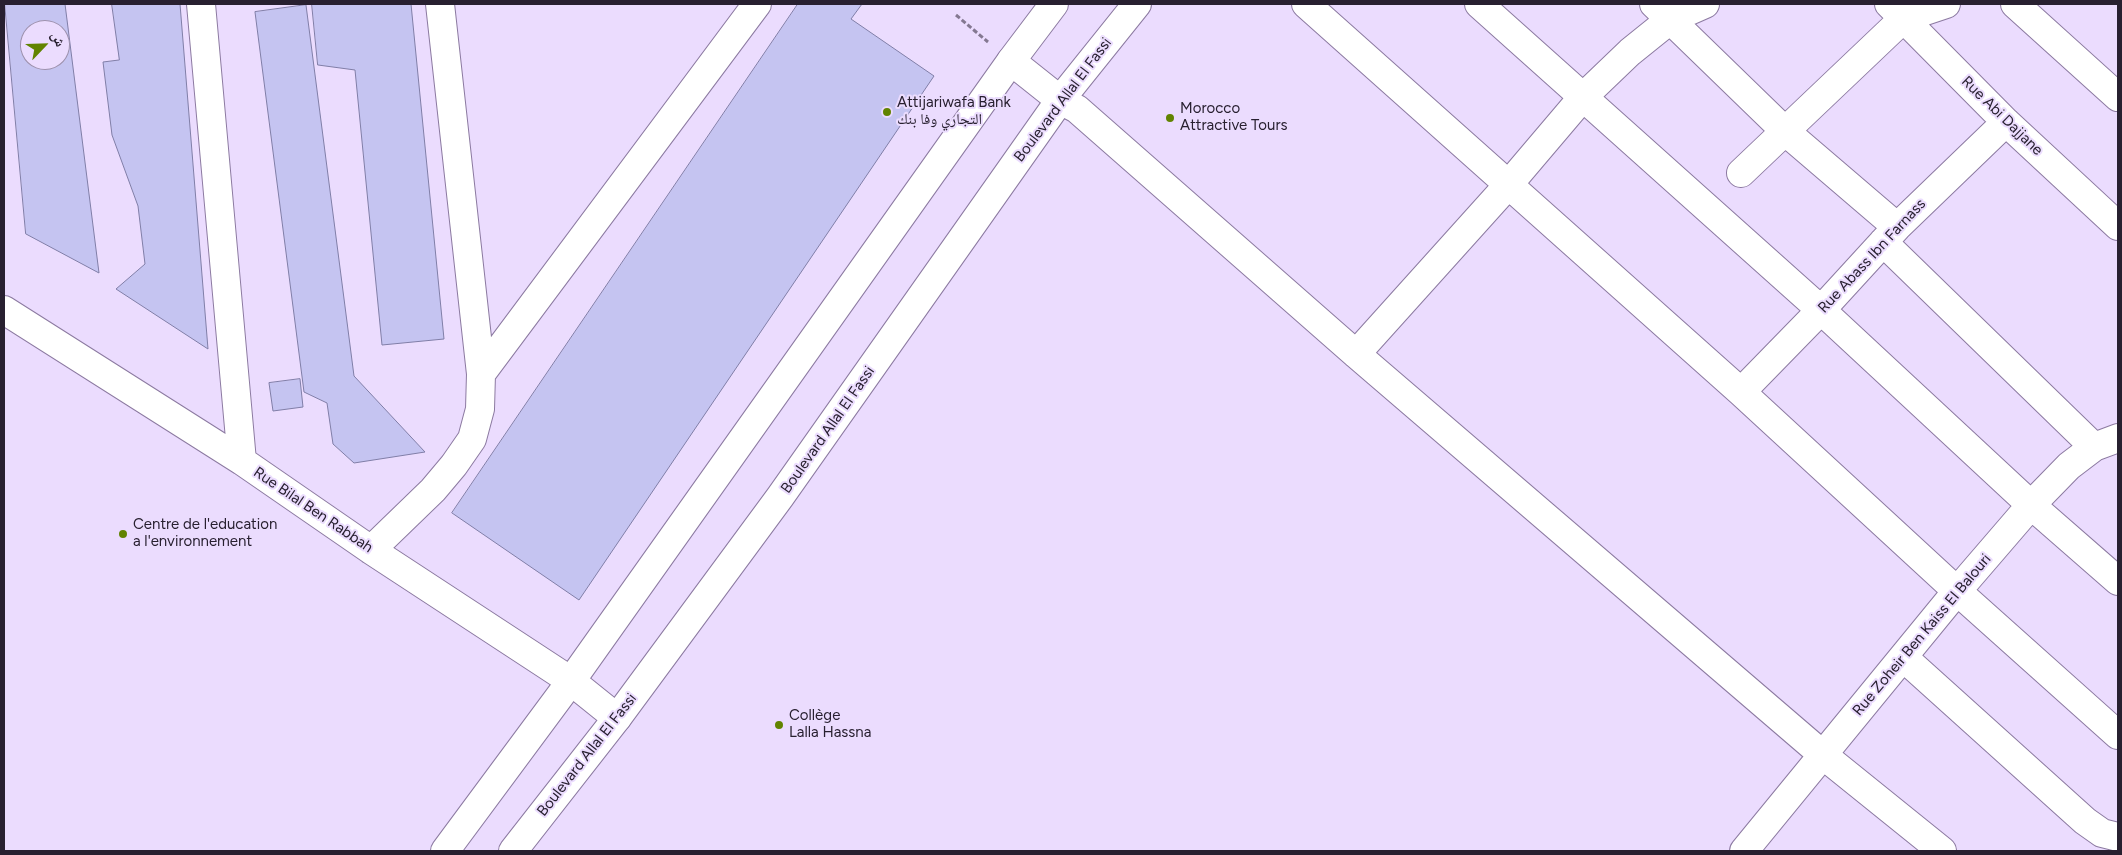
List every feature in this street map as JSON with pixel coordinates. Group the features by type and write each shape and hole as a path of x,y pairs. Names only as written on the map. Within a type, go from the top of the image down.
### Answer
{"street":[{"path":"201,4 242,461"},
{"path":"371,550 433,490 454,465 472,439 480,409 481,374 440,4"},
{"path":"481,374 757,4"},
{"path":"445,851 571,681 1011,61 1054,4"},
{"name":"Boulevard Allal El Fassi","path":"512,851 617,718 780,497 1060,100 1138,4"},
{"path":"1306,4 1741,392 1956,591 2118,735"},
{"path":"1356,354 1509,184 1582,98 1630,52 1662,11 1705,4"},
{"path":"1741,173 1786,132 1897,11 1946,4"},
{"path":"2015,4 2118,97"},
{"path":"1494,8 1582,98 1821,310 2031,505 2118,581"},
{"path":"1662,11 1890,235 2106,443"},
{"name":"Rue Abi Dajjane","path":"1897,11 2006,122 2118,226"},
{"path":"1011,61 1060,100 1076,109 1356,354 1823,756 1942,851"},
{"name":"Rue Abass Ibn Farnass","path":"1741,392 1821,310 1890,235 2006,122"},
{"name":"Rue Bilal Ben Rabbah","path":"4,310 242,461 371,550 571,681 617,718"},
{"name":"Rue Zoheir Ben Kaiss El Balouri","path":"1744,851 1956,591 2031,505 2069,466 2106,443"},
{"path":"1903,657 2085,821 2102,833 2118,837"}],"path":[{"path":"956,15 1011,61"}],"building":[{"path":"5,4 65,4 67,20 20,20 20,70 70,70 70,44 99,273 26,234"},
{"path":"112,4 180,4 208,349 116,289 145,264 138,206 112,135 103,62 119,60"},
{"path":"312,4 411,4 444,339 382,345 355,70 318,65"},
{"path":"798,4 862,4 851,19 934,76 579,600 452,513"},
{"path":"306,5 354,376 425,452 354,463 333,444 327,403 304,392 255,12"},
{"path":"300,379 303,407 273,411 269,383"}],"place":[{"name":"Attijariwafa Bank التجاري وفا بنك","path":"887,112"},
{"name":"Morocco Attractive Tours","path":"1170,118"},
{"name":"Centre de l'education a l'environnement","path":"123,534"},
{"name":"Collège Lalla Hassna","path":"779,725"}]}
